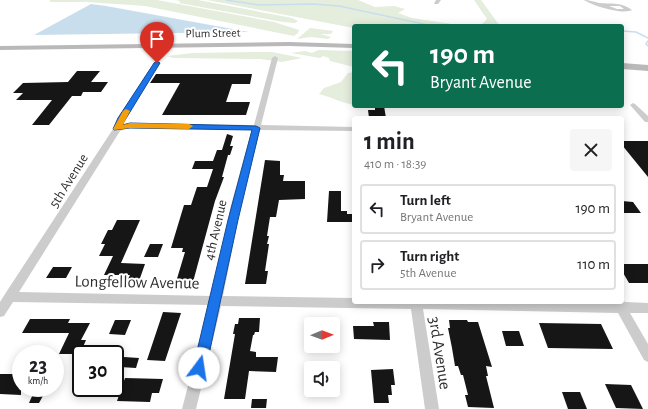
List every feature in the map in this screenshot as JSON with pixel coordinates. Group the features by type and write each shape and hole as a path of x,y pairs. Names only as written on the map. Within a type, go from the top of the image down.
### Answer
{"main road":[{"name":"Plum Street","path":"0,48 289,44 352,46"},
{"path":"624,66 648,68"}],"street":[{"path":"586,0 620,11 630,10 622,5 602,4"},
{"name":"4th Avenue","path":"189,409 236,205 275,58"},
{"name":"5th Avenue","path":"0,312 75,196 157,63"},
{"path":"634,105 648,120"},
{"path":"117,129 130,125 352,130"},
{"name":"Longfellow Avenue","path":"9,297 352,302"},
{"name":"3rd Avenue","path":"416,304 432,409"},
{"name":"Longfellow Avenue","path":"518,304 620,305 648,308"},
{"path":"620,305 648,356"}],"green space":[{"path":"50,0 157,0 274,22 299,30 294,36 145,6 87,2 50,2"},
{"path":"175,0 198,0 292,18 298,21 295,23 283,22 179,3 180,1"},
{"path":"207,0 358,0 375,7 394,6 405,9 398,13 412,18 452,24 352,24 352,28"},
{"path":"474,0 481,0 499,24 482,24 487,19"},
{"path":"310,28 333,31 331,34 320,34 331,37 328,39 311,37 297,39"},
{"path":"318,50 352,51 352,66 330,61 329,58 323,56 320,58 291,53 305,51 312,53"},
{"path":"272,52 302,58 282,62 260,59 173,58 167,56 193,53"},
{"path":"352,72 352,105 319,94 324,88 341,82 348,73"}],"water":[{"path":"91,4 106,6 249,32 34,35"}],"building":[{"path":"77,71 100,71 91,82 108,82 101,92 83,92 81,96 72,96 49,125 32,125 52,100 16,100 23,93 13,93 23,83 68,82"},
{"path":"156,74 252,74 250,84 232,84 226,102 250,102 246,115 162,115 180,83 150,83"},
{"path":"375,108 384,108 386,116 369,116 368,110 375,110"},
{"path":"227,134 233,136 230,146 233,146 230,155 228,155 222,177 224,177 215,201 193,282 176,282 185,252 182,252 183,248 171,248 184,205 191,205 197,187 207,187 213,169 192,169 195,161 213,161 217,150 222,150"},
{"path":"624,141 648,141 648,177 624,147"},
{"path":"265,160 280,161 280,175 284,175 283,181 305,181 305,199 279,200 276,217 270,217 267,236 269,236 267,244 269,244 265,271 268,271 266,284 245,284"},
{"path":"329,191 341,191 341,211 347,211 347,214 352,214 352,222 327,222"},
{"path":"624,201 633,202 641,213 624,213"},
{"path":"117,220 140,220 121,263 145,264 139,281 127,281 130,275 104,275 113,256 99,256 105,244 101,244 108,230 112,230"},
{"path":"150,244 163,244 158,257 144,257"},
{"path":"624,264 648,264 648,283 629,283 624,274"},
{"path":"53,267 72,267 66,278 46,278"},
{"path":"163,312 181,313 165,361 147,360"},
{"path":"239,318 260,318 259,332 255,332 253,335 250,351 256,352 256,357 278,357 276,372 249,371 245,399 224,399 235,334 233,334 235,324 238,324"},
{"path":"30,319 70,319 68,323 90,323 81,340 86,340 84,345 72,345 72,354 64,354 63,345 69,333 22,333"},
{"path":"115,320 131,320 125,335 109,334"},
{"path":"449,320 467,320 468,322 478,322 492,367 486,366 488,376 486,376 494,408 468,407 465,395 468,395 463,375 461,375 458,366 455,366 448,328 450,328"},
{"path":"373,322 389,322 390,340 354,339 353,326 374,326"},
{"path":"539,323 601,324 613,349 548,348"},
{"path":"502,331 519,331 524,346 506,346"},
{"path":"124,357 139,358 136,368 124,367"},
{"path":"393,369 395,385 391,385 392,395 388,395 389,403 374,403 371,370"},
{"path":"0,374 12,374 12,395 0,394"},
{"path":"125,378 163,379 159,393 152,393 150,402 117,401 118,397 124,397"},
{"path":"605,384 631,385 643,409 616,408"},
{"path":"562,392 580,392 587,409 568,409"},
{"path":"32,397 42,397 39,403 29,403"},
{"path":"252,399 267,399 266,408 251,408"}],"waterway":[{"path":"226,0 259,5 313,4 339,6 424,24"},
{"path":"624,31 636,32 648,38"},
{"path":"648,41 646,44 648,46"}],"slow traffic":[{"path":"126,111 117,129 130,125 189,126"}],"route":[{"path":"157,63 122,118 117,129 130,125 256,128 222,264 213,314 199,368"}]}
